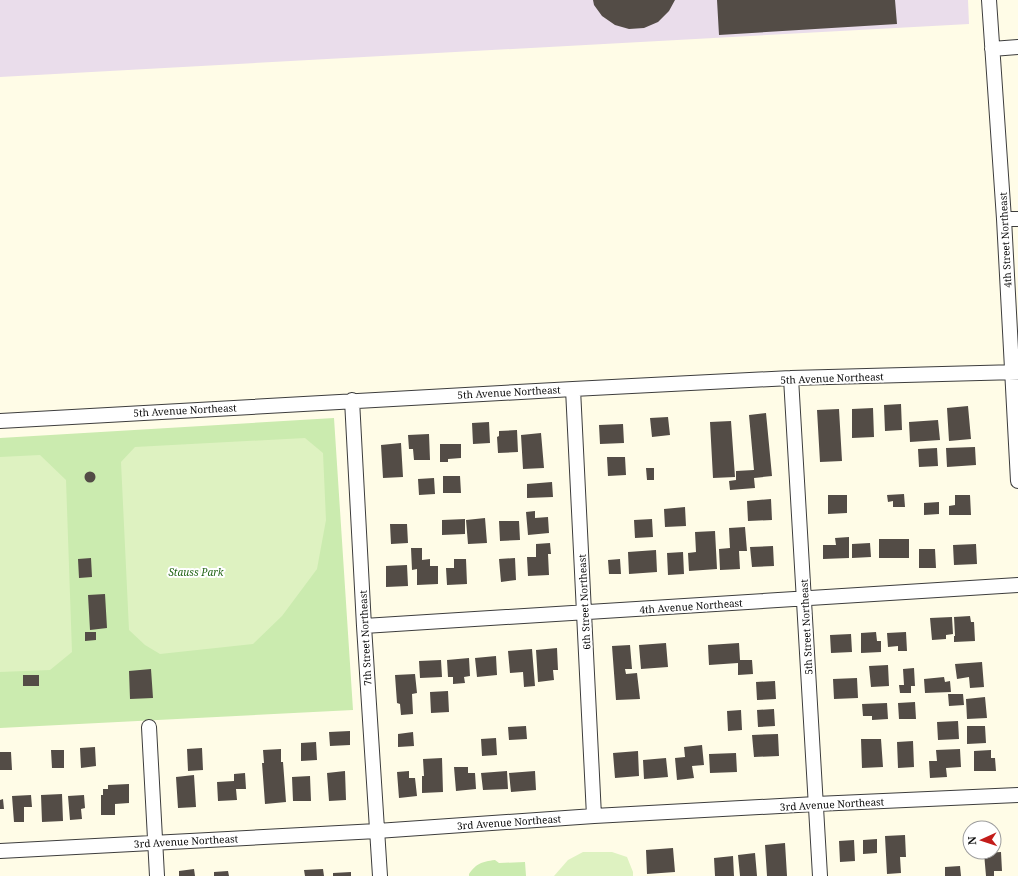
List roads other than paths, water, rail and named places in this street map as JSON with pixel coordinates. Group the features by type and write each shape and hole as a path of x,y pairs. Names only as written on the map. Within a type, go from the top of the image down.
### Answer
{"street":[{"name":"4th Street Northeast","path":"990,0 992,49 1015,372 1018,481"},
{"path":"992,49 1018,47"},
{"path":"1004,219 1018,218"},
{"name":"5th Avenue Northeast","path":"0,421 352,400 791,378 1015,372"},
{"name":"5th Street Northeast","path":"791,378 820,876"},
{"name":"6th Street Northeast","path":"573,389 594,816"},
{"name":"7th Street Northeast","path":"352,400 364,626 380,876"},
{"name":"4th Avenue Northeast","path":"364,626 1018,585"},
{"path":"149,727 157,876"},
{"name":"3rd Avenue Northeast","path":"0,851 378,831 594,816 1018,795"}],"park label":[{"name":"Stauss Park","path":"196,572"}]}
